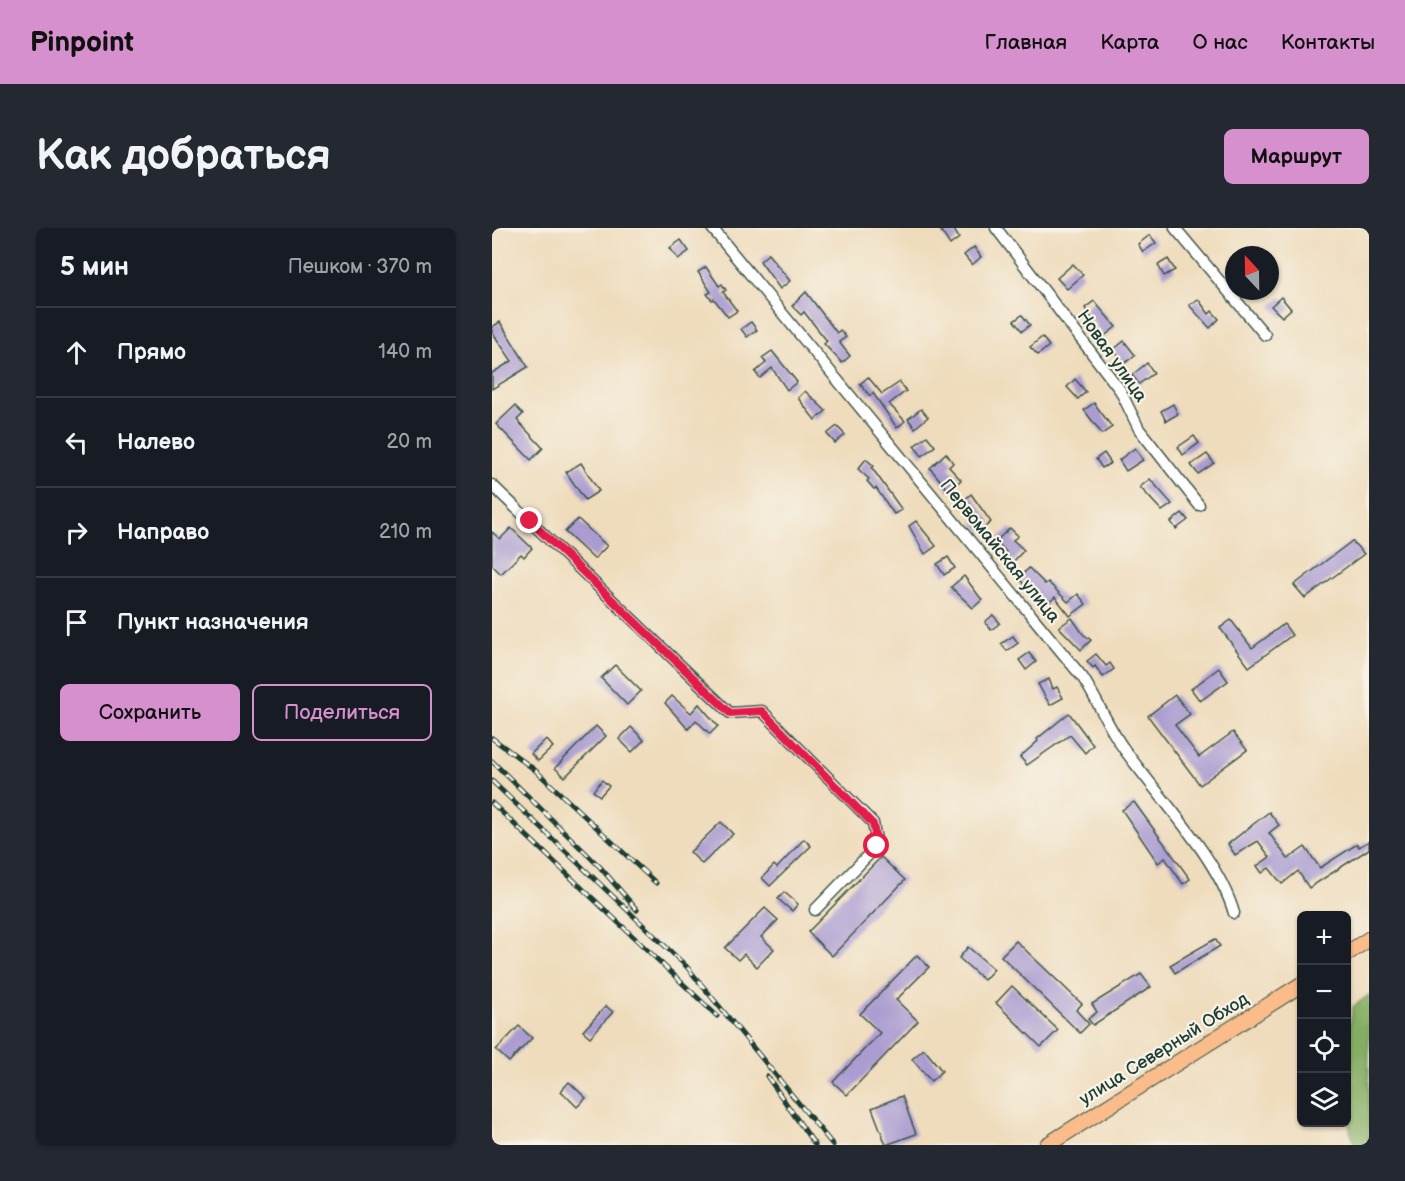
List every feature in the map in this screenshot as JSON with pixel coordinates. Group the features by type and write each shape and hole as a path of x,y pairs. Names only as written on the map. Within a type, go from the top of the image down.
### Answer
{"highway":[{"path":"1351,951 1369,939"},
{"name":"улица Северный Обход","path":"1047,1145 1297,987"}],"street":[{"name":"Первомайская улица","path":"712,228 1083,678 1123,748 1216,872 1229,895 1234,913"},
{"name":"Новая улица","path":"996,228 1120,390 1139,429 1199,505"},
{"path":"1175,228 1265,335"},
{"path":"492,485 730,713 762,711 873,824 877,846 815,910"}],"green space":[{"path":"1369,995 1369,1145 1355,1145 1350,1127 1353,1007"}],"building":[{"path":"939,228 953,228 959,238 950,245"},
{"path":"1150,235 1156,243 1143,252 1138,244"},
{"path":"681,240 689,251 678,259 670,248"},
{"path":"974,247 981,257 972,265 964,255"},
{"path":"768,254 790,281 780,289 760,261"},
{"path":"1168,259 1175,270 1164,276 1158,265"},
{"path":"1073,264 1083,275 1067,289 1057,278"},
{"path":"706,267 719,286 722,284 726,290 723,292 737,311 728,317 707,294 711,292 698,272"},
{"path":"806,292 837,333 840,330 846,337 839,342 850,356 842,363 824,344 827,341 804,312 801,315 792,306"},
{"path":"1281,297 1291,309 1282,317 1271,306"},
{"path":"1198,299 1209,314 1212,311 1219,319 1210,328 1189,305"},
{"path":"1094,301 1116,327 1103,337 1085,308"},
{"path":"1022,315 1030,325 1022,331 1014,321"},
{"path":"500,322 528,367 492,389 492,373 512,361 492,332 492,327"},
{"path":"751,322 757,330 747,337 741,329"},
{"path":"1042,337 1049,346 1038,355 1030,347"},
{"path":"1124,341 1135,355 1125,363 1113,350"},
{"path":"772,351 797,382 787,390 772,368 760,378 755,372 766,363 762,358"},
{"path":"1147,363 1154,373 1139,384 1132,375"},
{"path":"868,377 882,394 900,382 906,391 889,404 905,421 897,428 873,393 870,396 860,384"},
{"path":"1075,379 1086,392 1078,399 1067,387"},
{"path":"805,391 826,411 815,420 798,398"},
{"path":"1094,403 1112,427 1102,434 1084,410"},
{"path":"1173,404 1178,414 1166,421 1161,411"},
{"path":"515,406 523,414 517,420 543,448 531,460 496,424"},
{"path":"921,409 928,417 915,428 908,419"},
{"path":"837,426 845,435 835,443 827,434"},
{"path":"927,436 935,446 922,456 914,446"},
{"path":"1194,436 1199,443 1183,455 1178,447"},
{"path":"1135,448 1143,460 1126,471 1119,460"},
{"path":"946,453 953,463 949,467 961,480 949,491 930,468"},
{"path":"1104,453 1111,463 1102,468 1096,459"},
{"path":"1207,454 1214,463 1198,474 1191,465"},
{"path":"866,459 874,466 872,468 902,510 894,514 876,488 874,489 867,481 869,479 858,469"},
{"path":"581,463 599,491 585,500 566,472"},
{"path":"1150,479 1172,504 1162,511 1140,487"},
{"path":"971,494 991,522 980,531 973,521 976,519 961,503"},
{"path":"1182,513 1188,520 1176,529 1171,522"},
{"path":"578,519 607,546 594,559 565,532"},
{"path":"916,521 936,546 925,554 909,526"},
{"path":"511,528 532,548 524,557 521,554 501,574 492,565 492,532 500,539"},
{"path":"1010,528 1018,536 1013,540 1024,550 1012,563 1003,556 1006,552 996,541"},
{"path":"1352,541 1364,554 1305,598 1294,585"},
{"path":"948,557 955,568 944,575 937,564"},
{"path":"1029,568 1045,584 1048,582 1068,602 1078,594 1086,604 1070,616 1055,597 1043,608 1019,578"},
{"path":"964,576 982,600 973,608 951,587"},
{"path":"993,615 1000,623 991,630 985,622"},
{"path":"1072,618 1083,634 1091,640 1081,650 1059,627"},
{"path":"1231,620 1252,648 1284,624 1292,635 1249,667 1220,628"},
{"path":"1013,636 1018,643 1007,651 1001,644"},
{"path":"1029,653 1036,662 1026,670 1019,660"},
{"path":"1096,654 1106,666 1110,663 1114,669 1103,677 1095,666 1093,668 1087,661"},
{"path":"615,665 641,691 627,705 601,678"},
{"path":"1219,668 1228,681 1200,701 1191,689"},
{"path":"1049,679 1053,689 1057,687 1063,698 1050,705 1038,684"},
{"path":"1175,695 1190,714 1175,725 1199,757 1233,732 1247,750 1200,785 1148,716"},
{"path":"672,696 691,713 699,704 718,726 710,734 696,720 688,729 665,703"},
{"path":"1069,713 1093,745 1085,753 1070,735 1027,765 1020,757 1038,741 1037,739"},
{"path":"596,726 606,736 565,777 555,768"},
{"path":"631,727 644,740 632,752 619,739"},
{"path":"546,739 553,747 538,761 531,754"},
{"path":"602,780 609,786 600,796 593,791"},
{"path":"1134,802 1190,879 1183,884 1165,858 1158,863 1122,810"},
{"path":"1269,812 1279,825 1269,833 1288,859 1305,847 1320,868 1357,844 1359,847 1369,841 1369,849 1309,888 1298,871 1282,884 1269,868 1262,873 1257,866 1270,857 1258,841 1235,855 1228,844"},
{"path":"721,822 733,834 702,864 690,852"},
{"path":"804,839 811,846 770,886 762,878 774,865 777,868"},
{"path":"881,857 905,880 832,956 808,932"},
{"path":"784,892 798,904 792,911 778,899"},
{"path":"765,908 778,920 761,937 774,949 757,967 744,954 738,960 725,948"},
{"path":"1215,939 1220,946 1175,973 1170,965"},
{"path":"1016,941 1082,1004 1076,1010 1089,1024 1080,1033 1001,956"},
{"path":"968,947 994,969 984,980 959,958"},
{"path":"917,955 929,967 896,1000 918,1021 847,1095 833,1082 880,1033 860,1014"},
{"path":"1141,974 1151,987 1093,1025 1088,1019 1097,1012 1092,1004"},
{"path":"1012,986 1058,1030 1041,1047 996,1003"},
{"path":"606,1006 613,1012 590,1037 583,1031"},
{"path":"519,1026 532,1038 509,1062 496,1050"},
{"path":"924,1049 942,1071 931,1081 912,1059"},
{"path":"569,1082 586,1098 577,1107 561,1091"},
{"path":"902,1096 916,1134 886,1145 872,1108"}],"railway":[{"path":"492,738 535,770 656,883"},
{"path":"492,761 600,867 637,910"},
{"path":"492,781 687,967 833,1145"},
{"path":"492,803 717,1016"},
{"path":"767,1076 815,1145"}],"route":[{"path":"530,521 730,713 762,711 873,824 877,846"}]}
